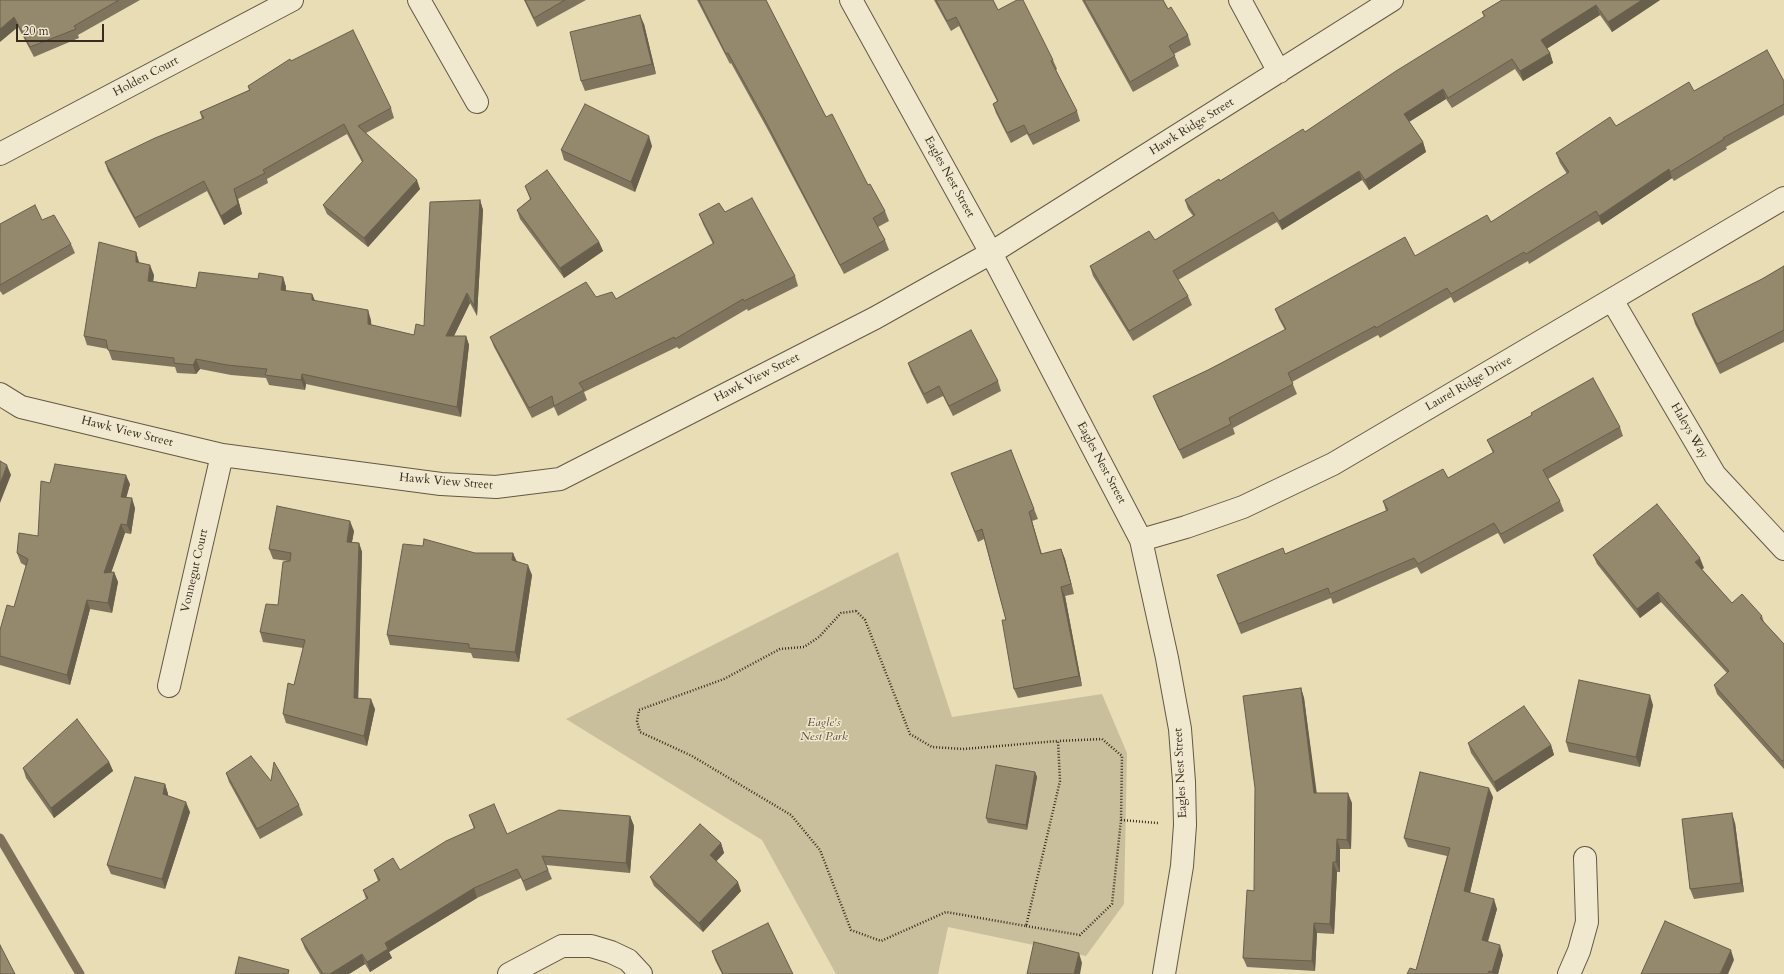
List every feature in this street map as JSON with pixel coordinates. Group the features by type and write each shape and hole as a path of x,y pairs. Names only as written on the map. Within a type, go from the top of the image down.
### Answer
{"street":[{"name":"Holden Court","path":"0,154 292,0"},
{"path":"419,0 477,102"},
{"name":"Eagles Nest Street","path":"851,0 991,253 1141,540 1167,658 1180,729 1184,782 1182,866 1164,974"},
{"path":"1240,0 1279,72"},
{"name":"Hawk Ridge Street","path":"991,253 1392,0"},
{"name":"Laurel Ridge Drive","path":"1141,540 1186,527 1243,507 1333,464 1784,198"},
{"name":"Hawk View Street","path":"0,394 21,407 222,456 441,484 496,487 560,479 875,318 991,253"},
{"name":"Haleys Way","path":"1612,300 1715,475 1784,549"},
{"name":"Vonnegut Court","path":"169,686 222,456"},
{"path":"1569,974 1579,951 1587,922 1585,858"},
{"path":"509,974 562,946 591,946 611,952 628,960 641,974"}],"path":[{"path":"856,611 866,620 910,734 932,747 963,749 1102,739 1122,756 1121,820 1112,904 1080,935 946,912 881,941 851,930 820,850 791,815 692,756 640,732 637,721 639,710 724,678 780,649 804,647 819,637 841,613 856,611"},
{"path":"1026,926 1060,781 1058,741"},
{"path":"1121,820 1184,825"}],"green space":[{"name":"Eagle's Nest Park","path":"898,552 952,717 1102,694 1127,753 1124,904 1086,956 948,927 938,974 836,974 762,840 566,719"}],"building":[{"path":"0,0 119,0 74,26 76,29 30,47 14,17 0,29"},
{"path":"525,0 565,0 534,18"},
{"path":"699,0 766,0 826,117 832,114 868,185 870,184 885,211 873,218 885,240 840,265 765,120 728,53 726,54"},
{"path":"936,0 993,0 998,10 1017,0 1023,0 1053,60 1051,61 1077,111 1029,135 1024,125 1007,133 993,104 998,101 956,17 947,21"},
{"path":"1084,0 1163,0 1168,9 1171,7 1188,35 1169,46 1175,56 1130,82"},
{"path":"1502,0 1642,0 1608,22 1596,5 1541,40 1550,53 1520,71 1512,59 1448,98 1443,89 1404,114 1423,142 1365,180 1359,171 1279,221 1273,212 1173,271 1188,296 1129,331 1090,266 1149,231 1155,240 1195,215 1185,200 1219,179 1220,181 1303,129 1305,132 1396,71 1485,16 1482,12"},
{"path":"640,15 652,64 581,81 570,32"},
{"path":"353,30 391,108 358,126 417,180 364,238 323,205 363,161 344,124 263,170 265,173 234,189 238,204 221,216 204,181 135,218 105,162 155,138 204,118 200,112 250,90 248,86 290,59 291,61"},
{"path":"1767,50 1784,81 1784,104 1723,138 1724,139 1670,172 1669,169 1599,216 1596,211 1526,254 1524,252 1451,294 1447,288 1376,328 1375,326 1288,373 1293,384 1229,418 1231,424 1179,450 1153,396 1208,370 1286,329 1275,309 1405,237 1415,256 1487,215 1491,222 1569,172 1556,153 1610,117 1616,126 1689,82 1694,91"},
{"path":"585,104 649,136 631,182 561,150"},
{"path":"547,170 599,242 560,268 517,210 531,199 525,186"},
{"path":"752,198 795,276 744,301 743,299 675,339 674,337 579,383 584,390 554,406 552,396 529,408 490,337 586,282 596,297 612,292 616,299 714,243 699,214 719,203 725,212"},
{"path":"480,200 474,306 467,293 446,336 466,336 457,407 302,374 301,380 265,375 267,369 227,365 196,359 193,365 174,363 174,358 108,350 106,340 84,336 99,242 136,252 136,262 150,265 148,281 196,288 199,272 258,279 259,273 283,277 281,290 312,294 312,300 368,310 368,324 414,335 416,324 424,326 430,202"},
{"path":"35,205 42,220 54,215 71,244 0,285 0,224"},
{"path":"1784,266 1784,330 1717,364 1692,314 1762,279"},
{"path":"971,330 998,381 949,406 939,386 924,394 908,363"},
{"path":"1593,378 1620,427 1543,470 1560,501 1501,534 1494,523 1418,564 1414,558 1330,594 1328,588 1238,624 1217,575 1283,548 1285,554 1388,510 1383,501 1443,469 1448,478 1494,452 1487,440"},
{"path":"1011,450 1034,509 1029,512 1041,554 1061,549 1071,584 1061,587 1079,676 1014,689 1002,620 1006,620 982,529 975,532 951,473"},
{"path":"0,461 7,465 0,484"},
{"path":"55,464 126,475 121,497 132,498 127,525 121,524 104,573 114,572 108,603 87,600 67,675 0,656 0,630 7,605 14,607 28,559 17,553 19,533 38,536 41,481 50,483"},
{"path":"1657,504 1700,558 1695,562 1732,603 1742,594 1762,616 1760,618 1784,644 1784,760 1782,761 1714,685 1729,671 1658,592 1637,609 1593,555"},
{"path":"277,506 350,521 347,542 359,543 354,698 371,699 364,736 283,714 288,683 294,685 305,640 260,632 266,604 278,605 283,562 290,561 291,553 269,549"},
{"path":"424,539 475,553 513,553 512,560 528,565 515,652 469,648 469,644 387,635 403,544 423,546"},
{"path":"1579,680 1650,695 1636,757 1566,742"},
{"path":"1301,688 1314,793 1348,793 1347,840 1337,839 1336,862 1333,862 1330,924 1314,923 1312,961 1243,958 1247,890 1254,891 1255,788 1243,696"},
{"path":"1524,706 1551,745 1494,782 1468,743"},
{"path":"77,719 109,762 51,808 23,768"},
{"path":"251,756 271,781 274,762 299,805 257,829 226,773"},
{"path":"996,765 1035,772 1026,825 986,818"},
{"path":"1420,772 1489,788 1464,891 1494,899 1482,940 1500,945 1492,972 1489,971 1488,974 1407,974 1410,968 1416,970 1450,848 1404,838"},
{"path":"135,777 165,784 163,794 186,802 162,879 107,865"},
{"path":"494,804 507,834 559,810 630,816 626,863 542,856 548,870 523,881 517,869 474,888 385,943 388,949 367,962 362,954 330,974 323,974 301,939 368,898 363,890 380,880 374,870 393,858 400,870 446,841 475,828 469,815"},
{"path":"1732,813 1741,883 1690,889 1682,819"},
{"path":"700,824 721,843 710,855 738,882 699,923 650,877"},
{"path":"1665,921 1731,950 1720,974 1641,974"},
{"path":"768,923 793,974 723,974 712,951"},
{"path":"1034,942 1079,953 1074,974 1027,974"},
{"path":"0,945 15,974 0,974"},
{"path":"239,957 289,970 288,974 235,974"}],"waterway":[{"path":"0,838 80,974"}]}
